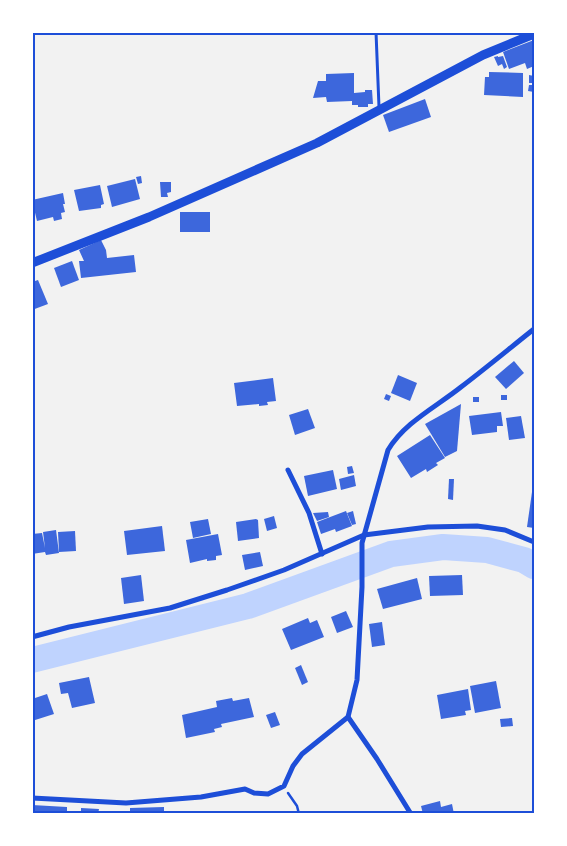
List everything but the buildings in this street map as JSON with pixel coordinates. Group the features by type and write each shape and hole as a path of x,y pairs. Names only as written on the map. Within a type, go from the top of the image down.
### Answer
{"main road":[{"path":"32,263 149,217 317,143 483,55 534,34"}],"street":[{"path":"32,798 126,803 201,797 245,789 254,793 268,794 284,786 302,754 348,717 357,680 362,586 362,543 388,450 395,438 406,426 462,387 534,329"},
{"path":"288,470 309,512 322,554"},
{"path":"32,637 170,608 227,590 322,554 364,535 428,527 477,526 504,530 534,542"},
{"path":"348,717 411,814"}],"lane":[{"path":"376,32 379,110"}],"path":[{"path":"284,786 297,806 299,814"}],"waterway":[{"path":"32,660 248,606 391,554 443,547 487,550 524,560 534,566"}]}
